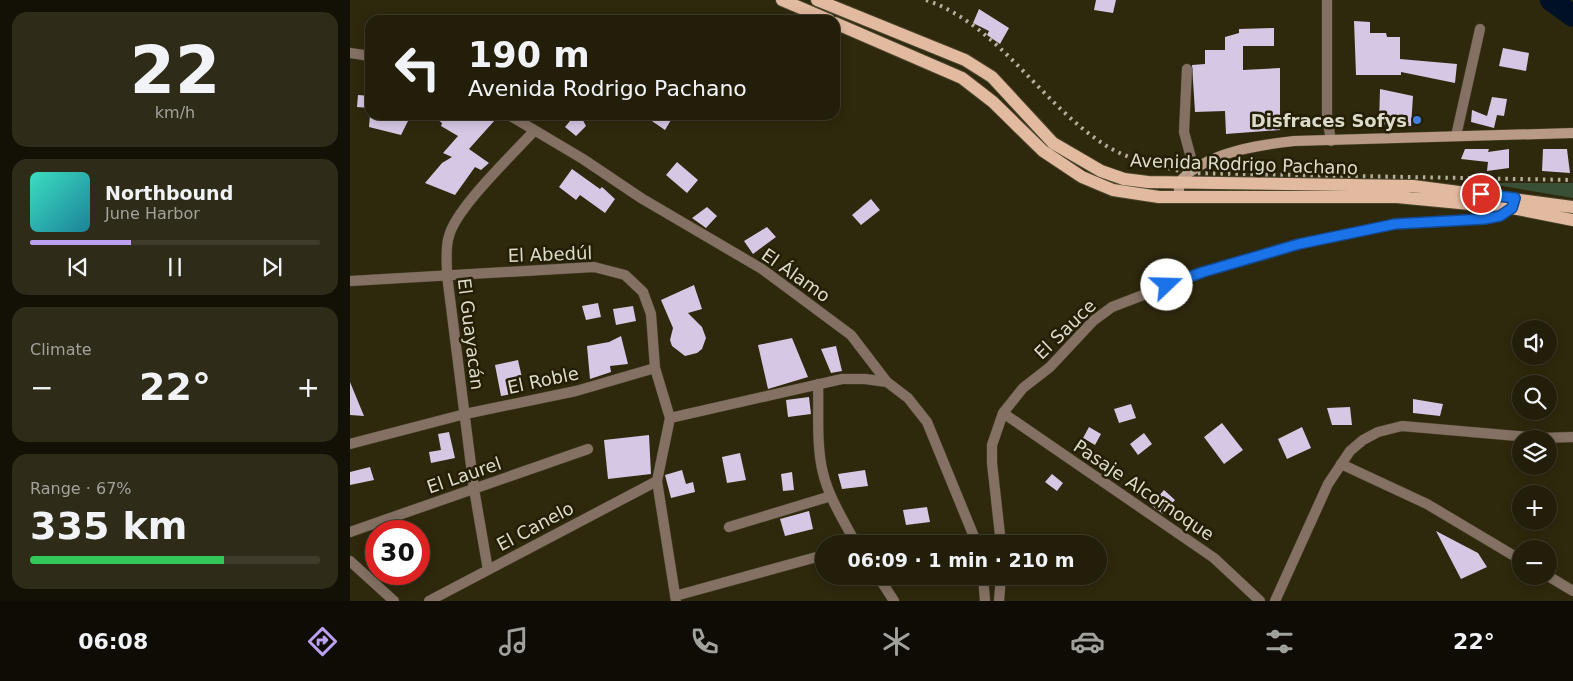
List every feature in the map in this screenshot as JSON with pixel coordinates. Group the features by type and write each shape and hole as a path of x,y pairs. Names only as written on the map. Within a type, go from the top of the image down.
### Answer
{"main road":[{"path":"782,0 816,15"},
{"name":"Avenida Rodrigo Pachano","path":"817,0 965,60 992,77 1053,143 1080,161 1124,178 1178,183 1413,186 1514,203 1573,220"},
{"name":"Avenida Rodrigo Pachano","path":"840,25 962,78 986,96 1043,151 1082,177 1113,190 1136,195 1180,197 1397,197 1573,206"},
{"path":"1180,197 1178,183 1194,169 1248,148 1294,141 1573,133"}],"street":[{"path":"1327,0 1327,116 1331,141"},
{"path":"1456,136 1480,29"},
{"path":"350,53 365,55"},
{"path":"1187,69 1184,132 1194,169"},
{"name":"El Álamo","path":"518,120 583,159 642,198 762,269 851,334 887,382 908,398 927,422 973,535"},
{"name":"El Guayacán","path":"488,570 474,489 447,275 448,236 453,225 486,182 534,131"},
{"name":"El Sauce","path":"999,535 992,445 1003,413 1023,388 1050,367 1093,321 1112,307 1203,272 1299,244 1395,224 1484,219 1500,216 1514,203"},
{"name":"El Abedúl","path":"350,281 594,267 624,275 643,292 651,314 655,368 670,418"},
{"name":"El Roble","path":"350,444 465,414 576,391 655,368"},
{"path":"815,558 675,598 657,481 670,418 842,379 865,379 887,382"},
{"path":"818,384 820,456 823,473 831,496 851,535"},
{"name":"Pasaje Alcornoque","path":"1003,413 1214,558 1260,601"},
{"path":"1275,601 1328,484 1350,451 1363,440 1378,432 1402,426 1541,438 1573,437"},
{"name":"El Laurel","path":"350,532 588,449"},
{"path":"1341,464 1427,504 1512,555"},
{"name":"El Canelo","path":"429,601 451,596 488,570 657,481"},
{"path":"729,527 831,496"},
{"path":"350,561 394,601"},
{"path":"1557,581 1573,591"},
{"path":"884,585 894,601"},
{"path":"984,585 985,601"},
{"path":"999,601 1000,585"}],"green space":[{"path":"1485,183 1573,183 1573,198"}],"building":[{"path":"1096,0 1116,0 1113,13 1094,10"},
{"path":"979,9 1009,28 1000,44 987,35 989,31 973,23"},
{"path":"1354,21 1370,22 1370,33 1386,33 1387,37 1400,37 1400,59 1457,64 1455,83 1401,72 1401,75 1356,75"},
{"path":"1274,28 1274,46 1243,46 1243,70 1280,68 1280,130 1226,134 1225,111 1195,112 1192,65 1205,64 1205,50 1225,50 1225,37 1239,33 1239,29"},
{"path":"1503,48 1529,53 1526,71 1499,66"},
{"path":"1380,89 1413,96 1411,126 1379,124"},
{"path":"358,95 365,96 365,108 357,107"},
{"path":"1492,97 1507,99 1504,116 1497,115 1494,128 1471,122 1472,110 1487,116"},
{"path":"370,120 408,120 401,135 369,127"},
{"path":"438,120 495,120 469,149 489,163 481,170 475,167 455,195 425,183 442,163 452,157 443,153 458,136 441,126 442,123"},
{"path":"571,120 583,120 586,126 576,136 565,127"},
{"path":"650,120 671,120 665,130"},
{"path":"1465,149 1489,149 1488,152 1509,149 1509,168 1487,171 1488,162 1461,159"},
{"path":"1543,149 1567,149 1570,173 1542,171"},
{"path":"677,162 698,180 687,193 666,175"},
{"path":"572,169 600,189 602,187 615,199 605,213 580,195 576,200 559,187"},
{"path":"871,199 880,210 861,225 852,215"},
{"path":"707,207 717,216 706,228 692,218"},
{"path":"767,227 776,237 753,254 744,241"},
{"path":"694,285 702,309 688,313 702,327 706,338 702,349 697,353 685,356 672,346 670,340 673,328 661,300"},
{"path":"598,303 601,317 586,320 582,306"},
{"path":"633,306 636,321 616,325 613,309"},
{"path":"621,336 628,364 610,366 611,372 590,379 587,346 609,342"},
{"path":"792,338 808,377 768,389 758,345"},
{"path":"836,346 842,371 831,373 821,349"},
{"path":"518,360 525,391 501,396 495,365"},
{"path":"350,382 364,416 350,415"},
{"path":"809,397 811,414 788,417 786,400"},
{"path":"1413,399 1443,404 1440,416 1413,413"},
{"path":"1131,404 1136,418 1119,423 1114,409"},
{"path":"1350,407 1352,425 1332,425 1327,408"},
{"path":"1222,423 1243,450 1224,464 1204,437"},
{"path":"1089,427 1101,434 1095,445 1083,438"},
{"path":"1302,427 1311,448 1287,459 1278,439"},
{"path":"449,432 455,458 431,463 429,452 441,450 438,434"},
{"path":"1144,433 1152,444 1138,455 1130,444"},
{"path":"649,435 651,474 608,479 604,440"},
{"path":"740,453 746,480 727,483 722,457"},
{"path":"370,467 374,480 350,485 350,472"},
{"path":"682,470 686,484 693,482 695,492 671,498 665,475"},
{"path":"865,470 868,486 842,489 838,474"},
{"path":"792,472 794,490 783,491 781,474"},
{"path":"1052,474 1063,483 1057,491 1045,482"},
{"path":"1164,490 1175,500 1163,514 1151,505"},
{"path":"927,507 930,522 906,525 903,510"},
{"path":"809,511 813,529 785,536 780,519"},
{"path":"1436,531 1478,553 1487,567 1461,579"}],"waterway":[{"path":"1551,0 1573,16"}],"railway":[{"path":"926,0 951,11 975,27 997,45 1058,107 1102,143 1122,154 1155,165 1188,173 1573,180"}],"place":[{"name":"Disfraces Sofys","path":"1417,120"}],"route":[{"path":"1167,285 1203,272 1299,244 1395,224 1484,219 1500,216 1512,208 1515,198 1481,194"}]}
